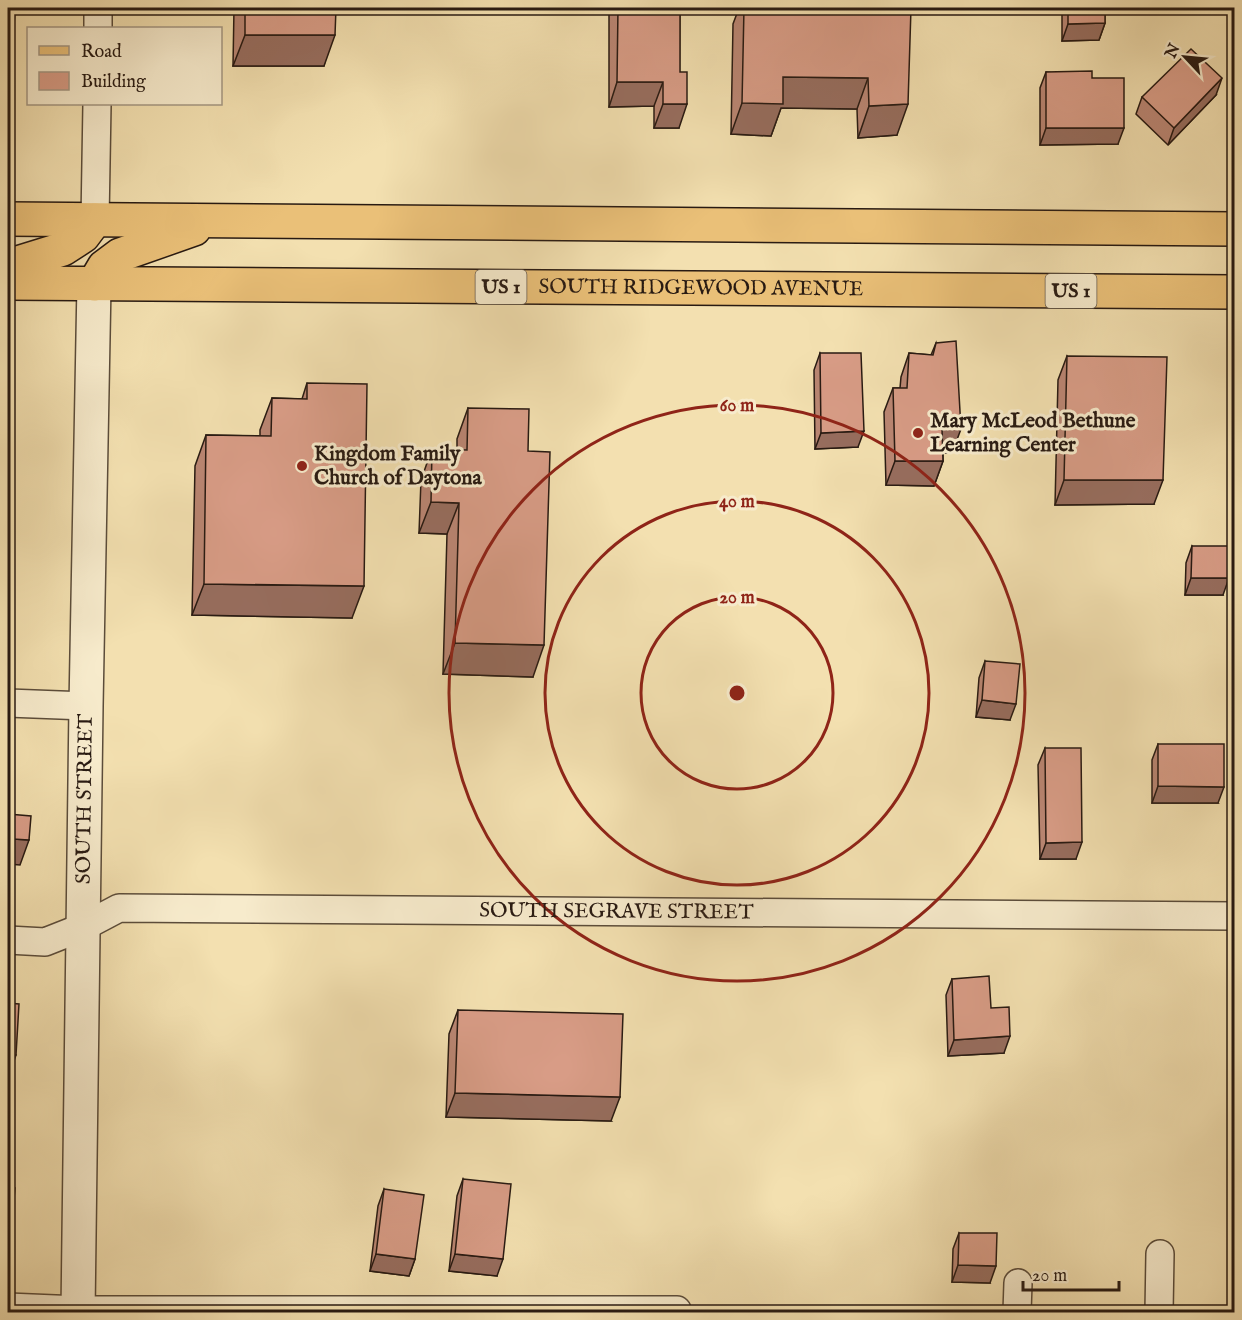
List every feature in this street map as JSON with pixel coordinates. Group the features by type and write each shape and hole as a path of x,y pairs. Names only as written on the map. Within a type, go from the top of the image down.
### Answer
{"main road":[{"path":"8,219 1234,229"},
{"path":"8,266 63,249 83,236 95,220"},
{"path":"94,284 104,267 120,255 216,221"},
{"name":"US 1","path":"8,283 94,284"},
{"name":"SOUTH RIDGEWOOD AVENUE","path":"94,284 1234,292"}],"street":[{"path":"98,8 98,27"},
{"path":"95,220 97,105"},
{"name":"SOUTH STREET","path":"79,1311 86,706 94,284"},
{"path":"8,702 86,706"},
{"name":"SOUTH SEGRAVE STREET","path":"8,940 45,942 83,927 119,908 1234,915"},
{"path":"1159,1312 1160,1254"},
{"path":"1017,1312 1018,1283"},
{"path":"8,1307 79,1311 677,1310"}],"building":[{"path":"245,8 336,8 335,35 245,35"},
{"path":"618,8 680,8 680,72 687,72 687,104 663,104 663,82 617,82"},
{"path":"744,8 911,8 908,104 869,106 868,78 783,77 783,104 742,103"},
{"path":"1068,8 1105,8 1105,23 1068,24"},
{"path":"8,10 15,11 12,53 8,53"},
{"path":"1191,49 1222,78 1174,128 1142,97"},
{"path":"1092,71 1092,78 1124,78 1124,128 1046,128 1046,72"},
{"name":"Mary McLeod Bethune Learning Center","path":"956,341 961,429 942,429 943,461 895,461 893,388 907,388 909,353 933,355 936,343"},
{"path":"820,353 861,353 864,431 821,433"},
{"path":"1067,356 1167,357 1163,480 1064,480"},
{"path":"307,383 367,384 364,586 204,584 206,435 271,436 272,398 307,399"},
{"path":"468,408 529,409 528,451 550,452 544,645 455,643 459,503 431,502 432,449 467,450"},
{"path":"8,473 13,473 12,510 8,510"},
{"path":"1192,546 1229,546 1229,578 1191,578"},
{"path":"985,661 1020,664 1016,704 982,700"},
{"path":"1158,744 1224,744 1224,787 1158,786"},
{"path":"1045,748 1081,748 1082,842 1046,843"},
{"path":"8,814 31,816 29,840 13,839 10,883 8,882"},
{"path":"989,976 991,1008 1009,1007 1010,1036 954,1040 952,979"},
{"path":"8,1003 19,1004 16,1055 8,1055"},
{"path":"458,1010 623,1014 620,1097 455,1093"},
{"path":"463,1179 511,1184 503,1259 455,1254"},
{"path":"8,1188 15,1188 11,1229 8,1229"},
{"path":"384,1189 424,1195 415,1259 376,1254"},
{"path":"959,1233 997,1233 996,1266 958,1265"}],"place":[{"name":"Mary McLeod Bethune Learning Center","path":"918,433"},
{"name":"Kingdom Family Church of Daytona","path":"302,466"}]}
